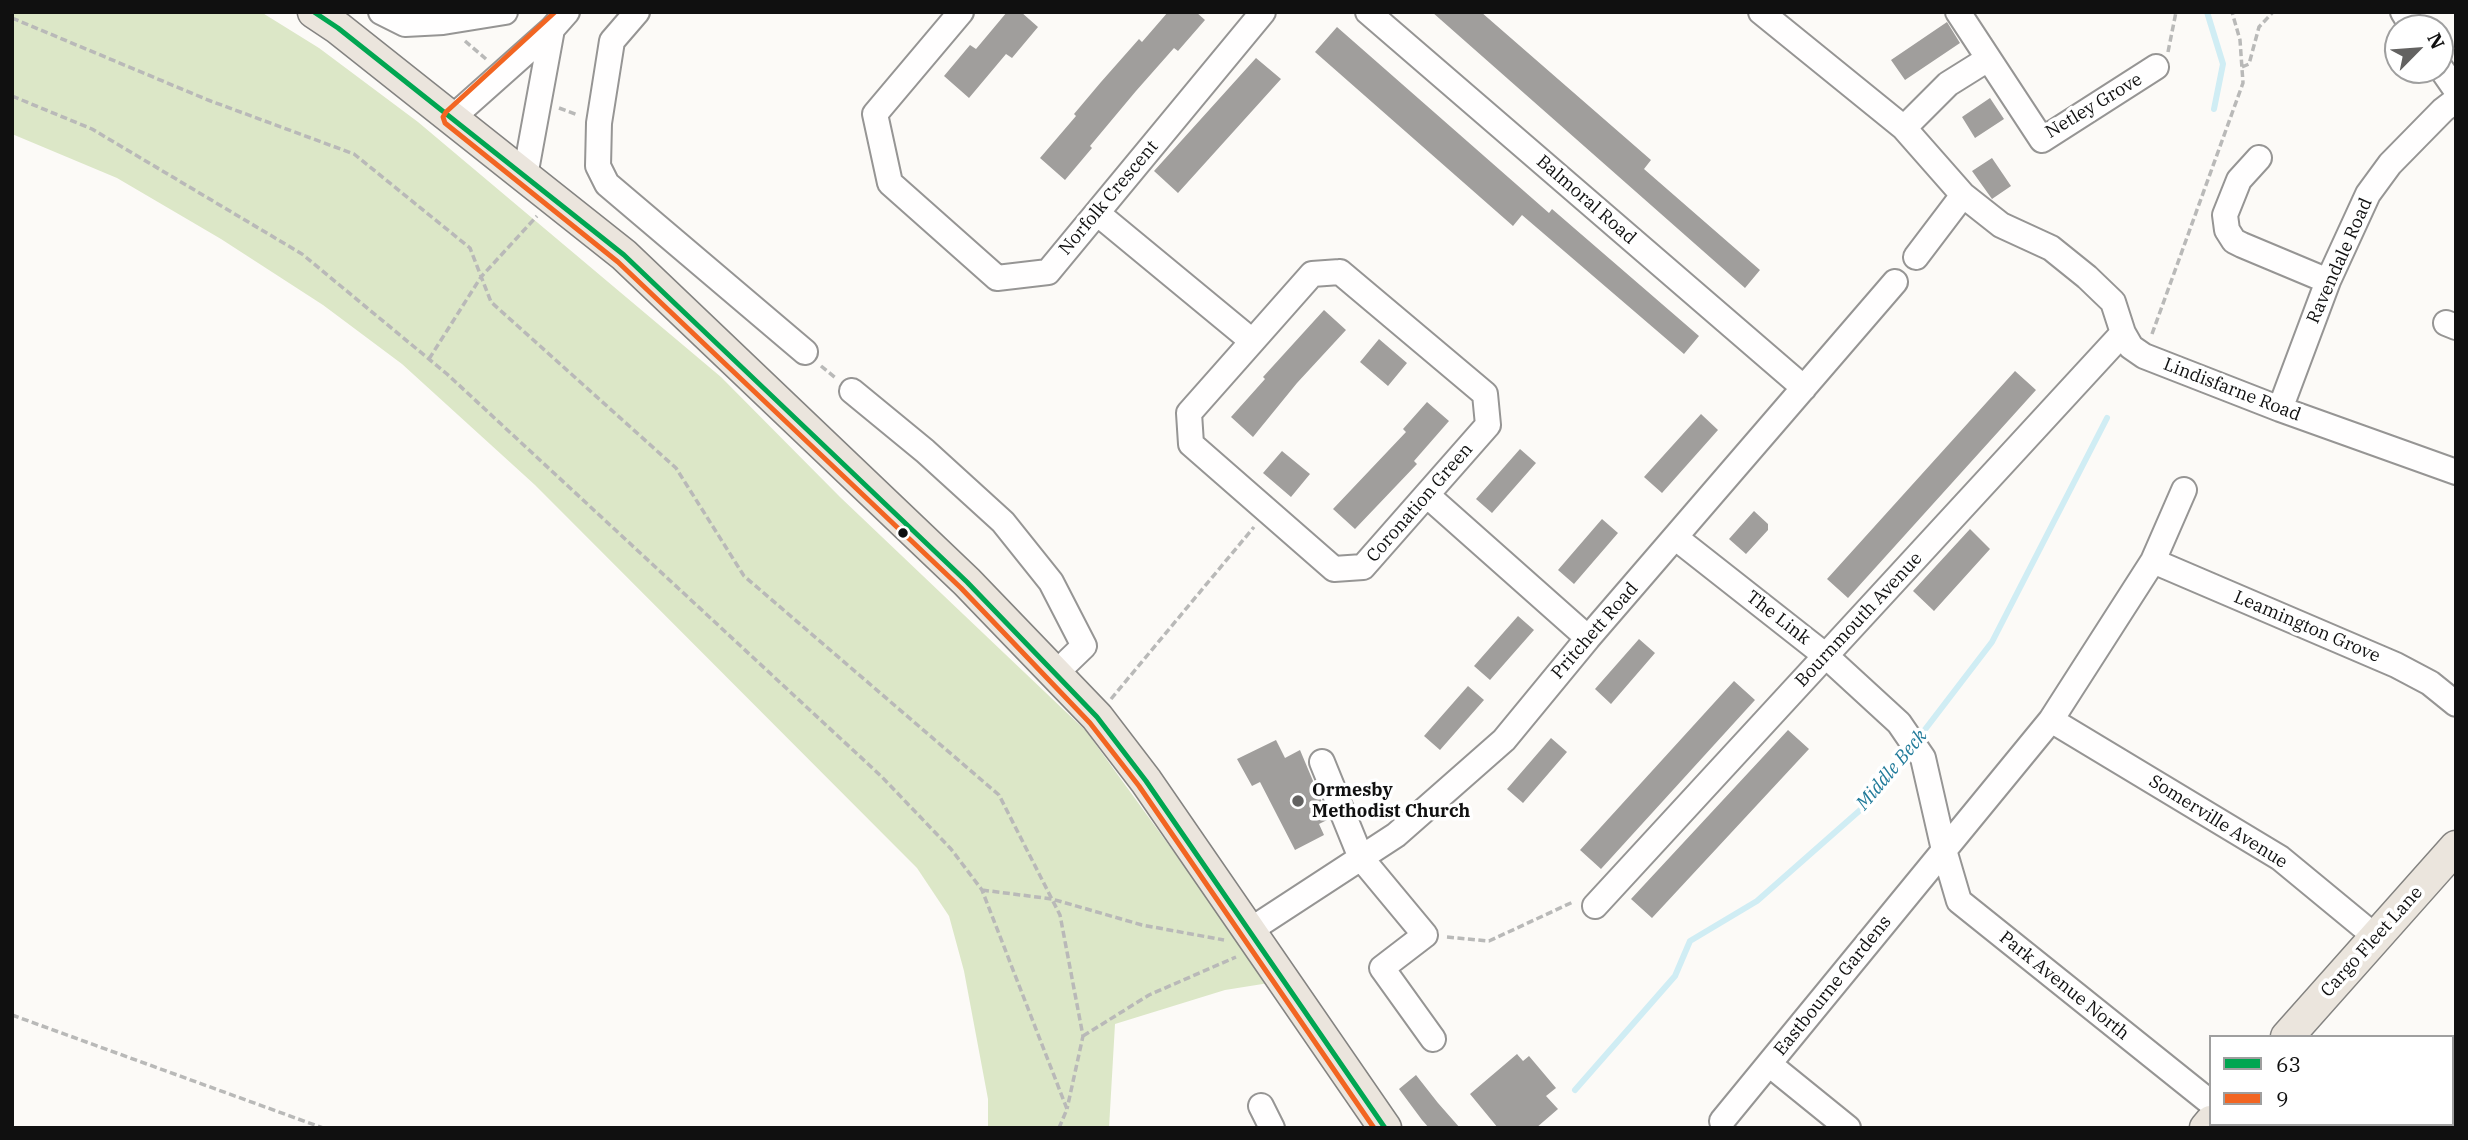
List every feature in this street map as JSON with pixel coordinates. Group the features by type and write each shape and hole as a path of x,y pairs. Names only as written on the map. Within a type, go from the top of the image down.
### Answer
{"main road":[{"path":"314,12 338,28 624,255 967,582 1097,717 1146,781 1385,1128"},
{"name":"Cargo Fleet Lane","path":"2289,1035 2456,847"}],"street":[{"path":"381,12 405,24 443,22 505,12"},
{"path":"637,12 612,41 599,123 597,166 607,184 805,352"},
{"name":"Norfolk Crescent","path":"961,12 875,114 890,183 997,278 1048,272 1264,12"},
{"name":"Balmoral Road","path":"1368,12 1804,388"},
{"path":"1761,12 1904,128 1963,195 2001,225 2050,248 2087,277 2113,302 2123,333 2131,347 2144,356"},
{"name":"Netley Grove","path":"1958,12 2042,140 2156,67"},
{"path":"452,118 560,21"},
{"path":"525,176 560,21"},
{"path":"1904,128 1948,84 1988,59"},
{"path":"2445,84 2452,107"},
{"name":"Ravendale Road","path":"2280,409 2328,281 2368,194 2390,164 2452,107"},
{"path":"2259,158 2239,180 2225,215 2227,230 2234,241 2242,246 2328,281"},
{"path":"1916,257 1963,195"},
{"path":"1097,213 1252,341"},
{"name":"Coronation Green","path":"1340,272 1485,394 1488,425 1428,496 1363,567 1334,569 1191,444 1189,413 1312,274 1340,272"},
{"name":"Pritchett Road","path":"1255,939 1361,858 1396,835 1504,740 1588,638 1895,282"},
{"name":"Bournmouth Avenue","path":"1595,906 2123,333"},
{"name":"Lindisfarne Road","path":"2144,356 2280,409 2456,472"},
{"path":"852,391 925,451 1003,522 1051,582 1084,646 1055,674"},
{"path":"2051,720 2153,561 2184,490"},
{"path":"1428,496 1588,638"},
{"name":"The Link","path":"1676,538 1826,656 1899,723 1923,758 1944,850"},
{"name":"Leamington Grove","path":"2153,561 2396,665 2430,683 2456,704"},
{"name":"Eastbourne Gardens","path":"1721,1121 2051,720"},
{"name":"Somerville Avenue","path":"2051,720 2280,858 2377,938"},
{"path":"1322,762 1361,858 1424,935 1382,968 1433,1039"},
{"name":"Park Avenue North","path":"1944,850 1959,901 2209,1101"},
{"path":"1769,1063 1848,1128"}],"path":[{"path":"2156,67 2169,51 2176,12"},
{"path":"2144,356 2243,83 2240,40 2232,12"},
{"path":"2242,67 2249,64 2259,27 2273,12"},
{"path":"12,18 208,100 354,153 470,248 491,302 676,468 744,576 999,795 1060,915 1083,1036 1067,1109 1059,1128"},
{"path":"12,96 92,129 302,254 429,359 881,776 951,849 982,890 1067,1109"},
{"path":"429,359 481,277 553,199"},
{"path":"805,352 852,391"},
{"path":"1097,717 1267,512"},
{"path":"982,890 1052,899 1142,925 1255,939"},
{"path":"1424,935 1489,941 1578,899 1595,906"},
{"path":"1083,1036 1149,995 1255,939"},
{"path":"12,1015 323,1128"}],"green space":[{"path":"12,12 261,12 319,48 418,122 721,377 840,497 1086,731 1269,983 1225,990 1115,1024 1109,1128 988,1128 988,1099 964,971 949,916 917,868 535,485 402,364 323,305 221,239 117,178 12,134"}],"building":[{"path":"1007,12 1021,12 1038,27 1012,58 1006,54 969,98 944,76 970,45 976,49"},
{"path":"1168,12 1196,12 1205,20 1178,51 1174,48 1136,91 1065,180 1040,158 1101,82 1139,39 1142,42"},
{"path":"1432,12 1481,12 1651,160 1644,169 1760,270 1745,288"},
{"path":"1947,22 1960,43 1905,80 1891,60"},
{"path":"1337,27 1549,213 1552,209 1699,336 1684,354 1522,215 1513,226 1315,52"},
{"path":"1256,58 1281,79 1178,193 1154,171"},
{"path":"1990,98 2004,119 1975,138 1962,117"},
{"path":"1992,158 2011,186 1992,199 1972,171"},
{"path":"1324,310 1346,330 1297,383 1253,437 1231,417"},
{"path":"1379,339 1407,363 1388,386 1360,362"},
{"path":"2015,371 2036,390 1848,598 1827,579"},
{"path":"1427,402 1449,421 1414,461 1417,464 1355,529 1333,509 1406,432 1403,429"},
{"path":"1701,414 1718,430 1662,493 1644,477"},
{"path":"1520,449 1536,463 1492,513 1476,499"},
{"path":"1282,451 1310,474 1291,497 1263,473"},
{"path":"1754,511 1768,524 1768,530 1746,554 1729,539"},
{"path":"1602,519 1618,533 1574,584 1558,570"},
{"path":"1970,529 1990,549 1934,611 1913,591"},
{"path":"1518,616 1534,630 1490,680 1474,666"},
{"path":"1639,639 1655,653 1611,704 1595,689"},
{"path":"1734,681 1755,700 1601,869 1580,850"},
{"path":"1468,686 1484,700 1440,750 1424,736"},
{"path":"1788,730 1809,749 1652,918 1631,899"},
{"path":"1551,738 1567,752 1523,803 1507,789"},
{"name":"Ormesby Methodist Church","path":"1276,740 1285,758 1300,750 1329,819 1319,824 1324,835 1295,850 1260,782 1252,786 1237,759"},
{"path":"1517,1054 1523,1061 1529,1056 1556,1088 1546,1096 1558,1109 1536,1128 1498,1128 1470,1094"},
{"path":"1416,1075 1460,1128 1429,1128 1422,1120 1399,1089"}],"waterway":[{"path":"2207,12 2223,64 2214,109"},
{"name":"Middle Beck","path":"1917,740 1992,642 2107,418"},
{"name":"Middle Beck","path":"1575,1090 1675,976 1690,941 1757,901 1875,797 1911,749"}],"transit line":[{"name":"63","path":"314,12 338,28 624,255 967,582 1097,717 1146,781 1385,1128"},
{"name":"9","path":"555,12 446,112 443,117 445,123 618,262 961,588 1090,723 1139,786 1374,1128"}],"place":[{"name":"Ormesby Methodist Church","path":"1298,801"}]}
